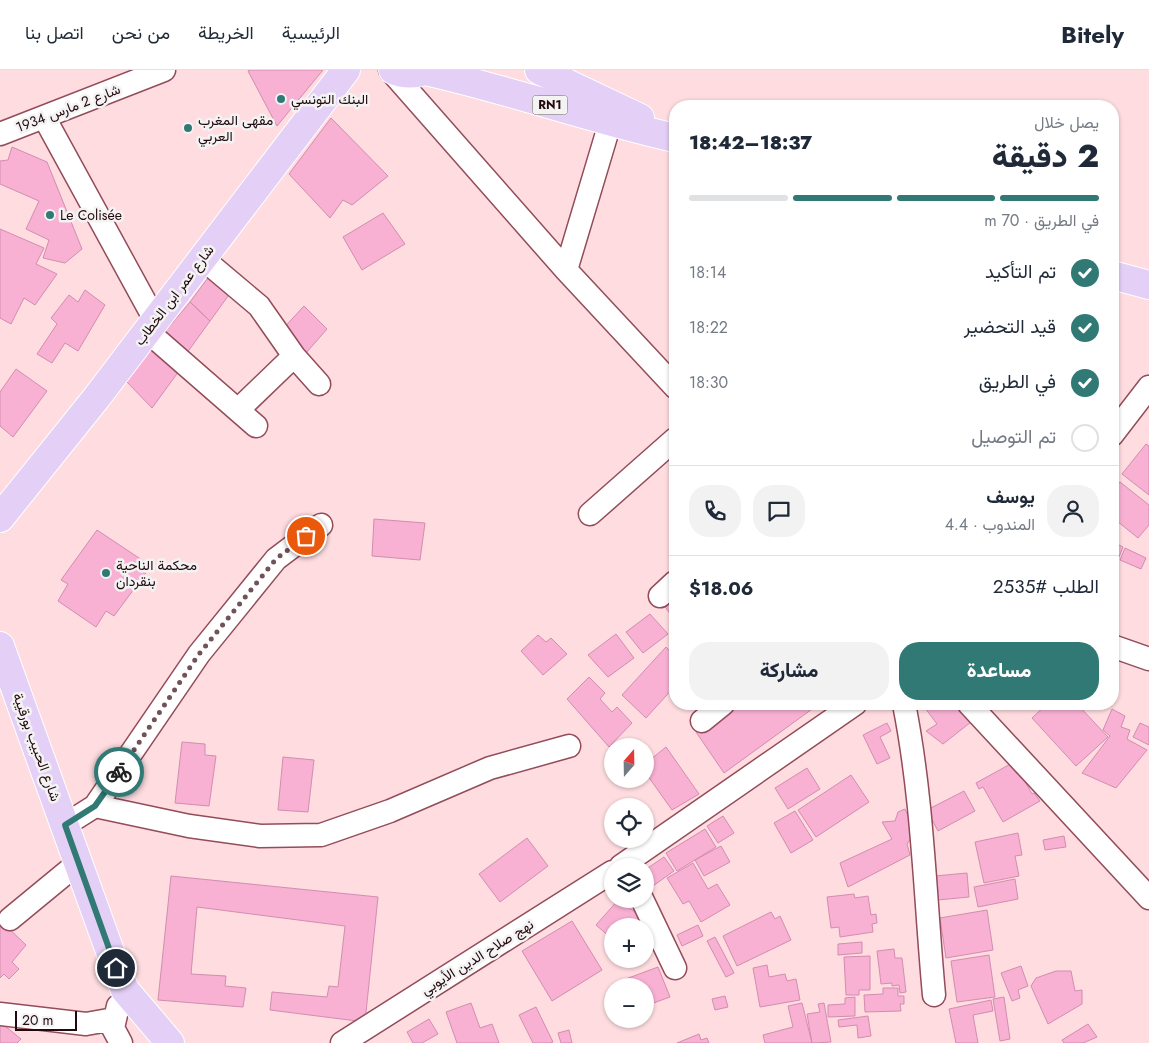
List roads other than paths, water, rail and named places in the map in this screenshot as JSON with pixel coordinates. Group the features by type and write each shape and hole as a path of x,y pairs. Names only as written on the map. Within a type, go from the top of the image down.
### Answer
{"main road":[{"name":"شارع عمر ابن الخطاب","path":"0,518 151,325 346,70"},
{"name":"RN1","path":"391,70 410,74 426,70 474,82 610,123 669,135"},
{"name":"RN1","path":"538,70 669,133"},
{"path":"1119,277 1149,285"},
{"name":"شارع الحبيب بورقيبة","path":"0,646 107,946 125,990 170,1043"}],"street":[{"name":"شارع 2 مارس 1934","path":"0,134 44,117 124,78 164,70"},
{"path":"391,70 566,270 669,381"},
{"path":"44,117 151,325 256,426"},
{"path":"566,270 610,123"},
{"path":"202,258 259,306 294,356 319,384"},
{"path":"238,410 294,356"},
{"path":"1119,426 1149,387"},
{"path":"590,514 669,445"},
{"path":"65,825 95,806 199,654 276,559 321,525"},
{"path":"1119,648 1149,659"},
{"path":"702,721 716,710"},
{"name":"نهج صلاح الدين الأيوبي","path":"634,858 846,710"},
{"path":"905,710 910,734 918,806 934,995"},
{"path":"975,710 1149,898"},
{"path":"95,806 189,826 260,836 321,835 390,811 490,768 570,746"},
{"path":"10,919 78,863"},
{"name":"نهج صلاح الدين الأيوبي","path":"342,1043 604,878"},
{"path":"646,908 675,968"},
{"path":"120,1043 114,1028 114,1019 125,990"},
{"path":"0,1014 86,1024 114,1019"}],"place":[{"name":"البنك التونسي","path":"281,99"},
{"name":"مقهى المغرب العربي","path":"188,128"},
{"name":"Le Colisée","path":"50,215"},
{"name":"محكمة الناحية بنقردان","path":"106,573"}]}
